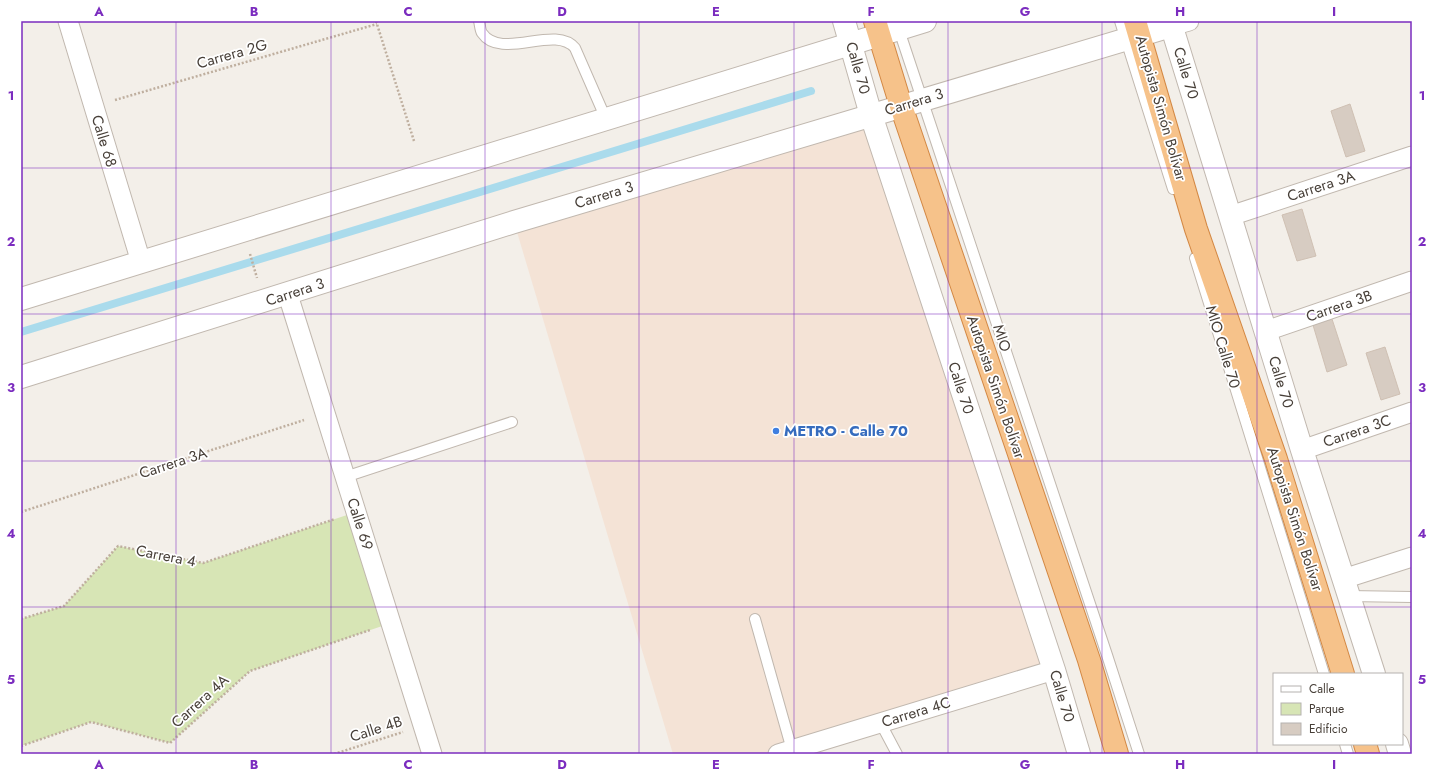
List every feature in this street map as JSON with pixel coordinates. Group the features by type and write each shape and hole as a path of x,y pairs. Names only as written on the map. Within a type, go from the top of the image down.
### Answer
{"highway":[{"name":"Autopista Simón Bolívar","path":"887,26 901,106 1078,628 1117,754"},
{"name":"Autopista Simón Bolívar","path":"1130,29 1196,229 1276,459 1343,673"}],"street":[{"name":"Calle 68","path":"68,21 141,262"},
{"name":"Calle 70","path":"844,21 871,115 1054,670 1080,754"},
{"path":"21,299 851,44 887,26 924,21"},
{"name":"Calle 70","path":"1177,23 1230,216 1345,588 1374,673"},
{"name":"Carrera 3","path":"21,377 288,295 514,222 922,100 1130,29 1177,23"},
{"name":"Carrera 3A","path":"1230,216 1412,156"},
{"name":"Carrera 3B","path":"1266,331 1412,281"},
{"name":"Calle 69","path":"288,295 432,754"},
{"name":"Carrera 3C","path":"1302,450 1412,412"},
{"path":"1345,588 1412,557"},
{"name":"Carrera 4C","path":"785,752 1054,670"}],"lane":[{"path":"479,21 482,33 492,41 508,44 561,40 570,42 575,48 606,119"},
{"name":"MIO","path":"887,26 922,100 1139,754"},
{"name":"MIO Calle 70","path":"1130,29 1177,203 1324,673"},
{"path":"345,477 512,422"},
{"path":"1345,588 1412,597"},
{"path":"755,620 785,752"},
{"path":"880,722 897,754"}],"path":[{"name":"Carrera 2G","path":"94,106 376,22"},
{"path":"376,22 414,141"},
{"path":"250,252 257,278"},
{"name":"Carrera 3A","path":"21,512 325,413"},
{"name":"Carrera 4","path":"21,619 64,606 118,546 203,563 356,512"},
{"name":"Carrera 4A","path":"21,746 91,722 170,743 250,671 391,623"},
{"name":"Calle 4B","path":"334,754 423,726"}],"shaded area":[{"name":"METRO - Calle 70","path":"871,115 1054,670 778,754 673,754 514,222"}],"green space":[{"path":"356,512 391,623 250,671 170,743 91,722 21,746 21,619 64,606 118,546 203,563"}],"building":[{"path":"1350,104 1365,151 1346,157 1331,111"},
{"path":"1302,209 1316,256 1297,261 1282,215"},
{"path":"1332,319 1347,365 1327,372 1313,325"},
{"path":"1385,347 1400,394 1381,400 1366,353"}],"waterway":[{"path":"21,332 811,91"}],"place":[{"name":"METRO - Calle 70","path":"776,431"}]}
